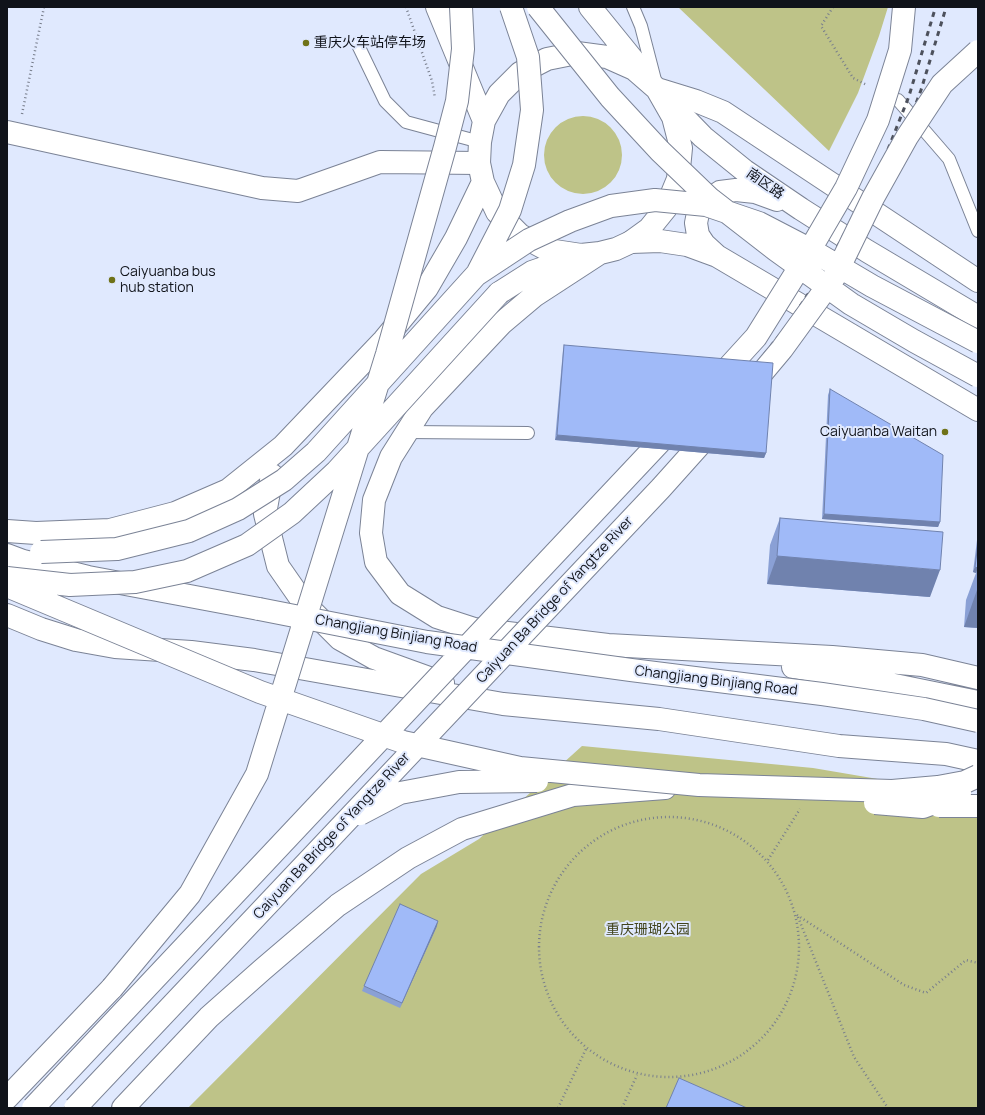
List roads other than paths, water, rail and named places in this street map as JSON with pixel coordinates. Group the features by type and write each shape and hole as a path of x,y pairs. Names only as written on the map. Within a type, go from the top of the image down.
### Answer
{"main road":[{"path":"438,7 482,152 497,212 520,235 548,250 590,254"},
{"path":"7,1098 112,988 190,894 257,774 388,354 446,147 457,100 463,49 460,7"},
{"path":"476,275 510,210 524,165 531,118 532,110 528,57 512,7"},
{"path":"538,7 610,97 660,151 709,198 776,250 851,304 978,376"},
{"name":"南区路","path":"590,7 657,89 703,137 745,171 867,251 978,317"},
{"path":"701,397 756,337 804,260 846,188 878,120 900,50 904,7"},
{"name":"Caiyuan Ba Bridge of Yangtze River","path":"75,1108 661,488 734,407 782,348 835,276 873,198 907,137 942,84 978,51"},
{"path":"7,531 36,533 110,530 175,513 228,490 283,446 384,340 427,288 456,238 499,94 520,73 547,59 577,54 606,57 634,69 657,89 673,117 681,148 678,179 666,208 648,229 631,242 616,249 590,254 532,272 499,293 337,471 292,513 247,545 187,571 135,582 70,584 7,578"},
{"path":"657,89 696,101 723,112 978,281"},
{"path":"12,133 262,188 298,191 380,162 482,152"},
{"path":"717,256 704,244 698,235 696,223 698,213 706,201 720,192 736,190 755,192 801,209"},
{"path":"7,546 41,552 117,549 189,531 238,509 284,480 316,452 476,275 529,240 570,220 611,206 655,200 706,205 759,223 811,250 872,286 978,342"},
{"path":"631,242 660,240 687,244 717,256 978,410"},
{"path":"590,254 534,296 502,323 422,408 391,457 374,500 371,533 376,562 400,594 437,617 474,629 608,645 832,657 922,665 978,678"},
{"path":"33,1108 685,415"},
{"path":"283,446 272,472 265,514 278,566 303,602 340,639 374,658 503,704"},
{"name":"Changjiang Binjiang Road","path":"7,555 23,561 88,577 427,642 822,694 924,709 978,721"},
{"path":"7,586 260,692 403,742 520,768 699,785 892,791 938,788 965,782 978,776"},
{"path":"7,615 41,629 82,641 115,647 191,652 254,660 503,704 659,719 839,746 946,754 978,761"},
{"path":"681,648 866,679 978,702"},
{"path":"112,988 269,871 333,828 400,793 459,782 522,780 714,791 923,807 978,807"},
{"path":"123,1108 209,1017 262,970 338,905 408,858 462,828 573,795 699,785"},
{"path":"923,807 978,787"},
{"path":"892,791 978,807"}],"lane":[{"path":"634,7 641,26 657,89"},
{"path":"357,43 385,101 406,122 440,132 482,152"},
{"path":"898,100 949,159 978,231"},
{"path":"406,432 528,433"}],"railway":[{"path":"752,370 789,323 830,261 885,157 909,96 935,9"},
{"path":"766,372 836,272 872,208 896,158 921,90 945,11"},
{"path":"65,1108 664,473 690,443"},
{"path":"81,1108 673,480 704,445"}],"place":[{"name":"重庆火车站停车场","path":"306,43"},
{"name":"Caiyuanba bus hub station","path":"112,280"},
{"name":"Caiyuanba Waitan","path":"945,432"}],"park label":[{"name":"重庆珊瑚公园","path":"648,930"}]}
